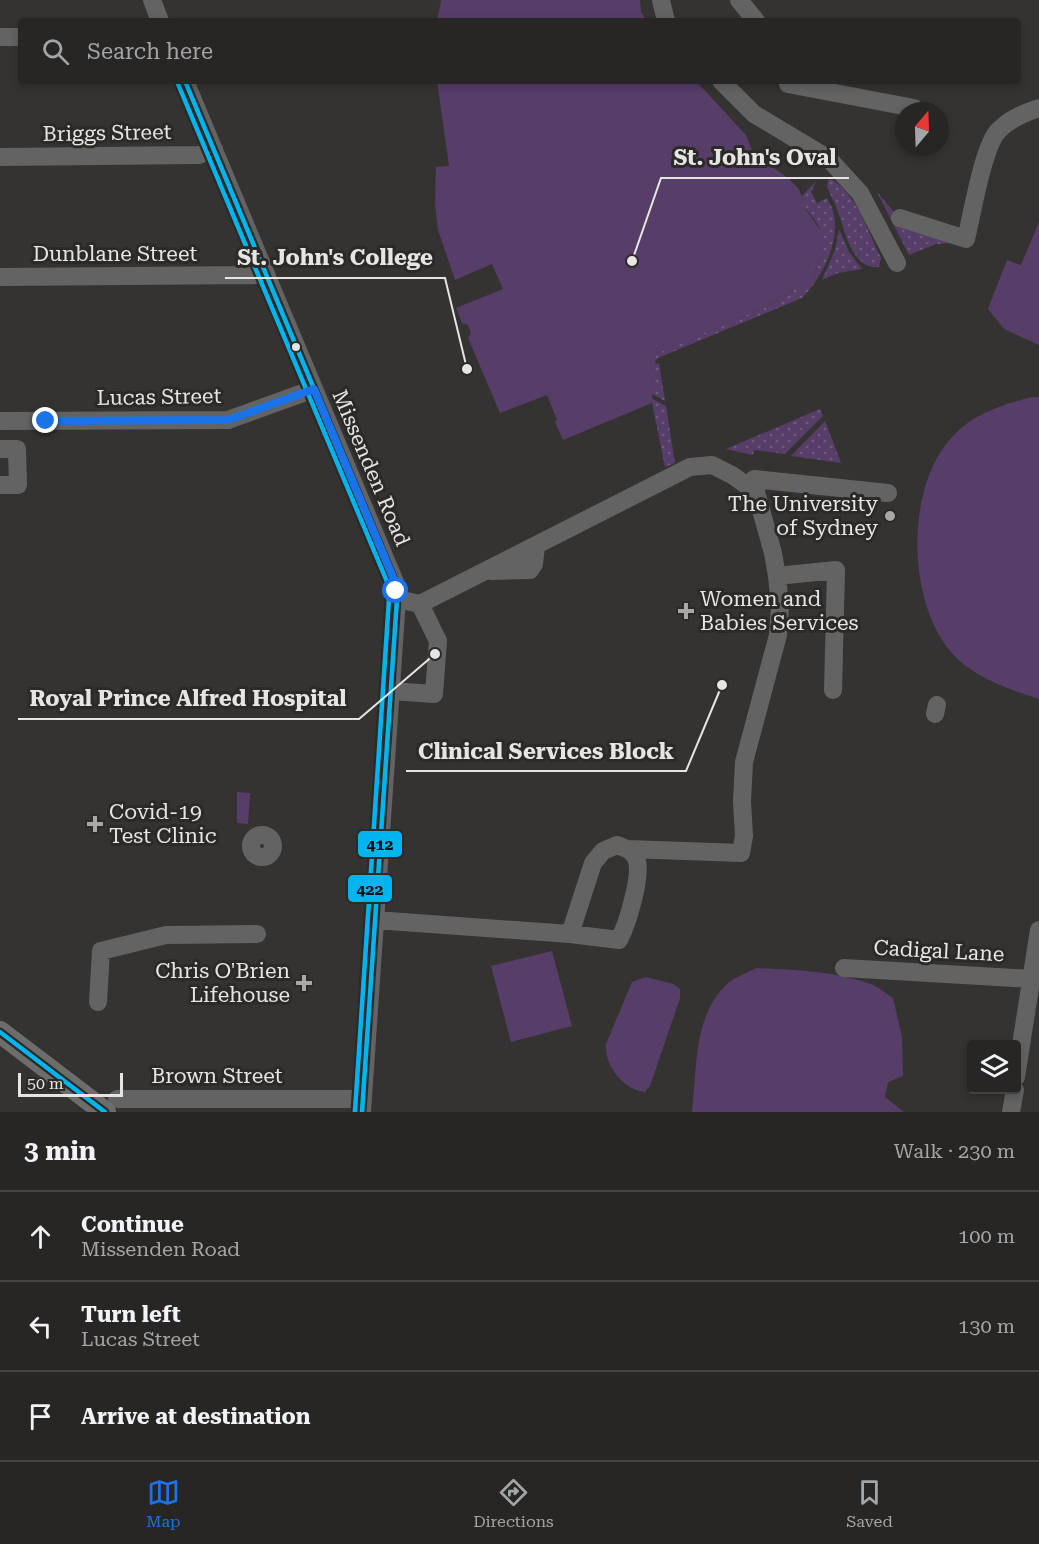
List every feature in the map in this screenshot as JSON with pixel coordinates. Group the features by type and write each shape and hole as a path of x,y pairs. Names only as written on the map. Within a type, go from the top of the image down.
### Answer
{"main road":[{"path":"0,1032 111,1105"}],"street":[{"path":"152,0 159,18"},
{"path":"661,0 665,18"},
{"path":"739,0 754,18"},
{"path":"0,37 18,36"},
{"name":"Missenden Road","path":"186,84 395,582 398,599 362,1105"},
{"path":"724,84 754,114 829,159 860,193 897,263"},
{"path":"788,84 895,104"},
{"path":"900,218 966,239 985,163 997,132 1010,121 1039,108"},
{"name":"Briggs Street","path":"0,157 199,155 214,149"},
{"name":"Dunblane Street","path":"0,277 266,275"},
{"name":"Lucas Street","path":"0,421 228,420 314,389"},
{"path":"0,448 17,448 9,485 28,486 28,462"},
{"path":"398,599 420,604 690,467 712,465 732,475 756,492 773,553 780,606 778,635 744,762 742,801 744,836 741,853 628,849 617,845 603,851 593,863 570,934"},
{"path":"748,485 754,478 888,493"},
{"path":"777,576 836,570 833,690"},
{"path":"391,691 434,694 438,641 420,604"},
{"path":"375,920 570,934 618,940 626,927 638,874 637,859 628,849"},
{"path":"1021,1055 1033,989 1039,930"},
{"path":"98,1002 101,951 166,935 257,934"},
{"name":"Cadigal Lane","path":"844,968 1033,989"},
{"path":"1011,1112 1014,1094"},
{"name":"Brown Street","path":"111,1105 318,1099 362,1105"}],"shaded area":[{"path":"441,0 640,0 641,12 645,18 438,18"},
{"path":"437,84 699,84 746,135 753,153 788,178 799,189 807,211 819,228 823,244 811,286 795,287 779,301 653,355 652,403 563,440 547,395 500,413 468,338 471,333 468,325 462,323 456,308 503,289 492,264 455,280 438,230 435,204 436,167 449,166"},
{"path":"831,179 847,193 860,214 881,258 879,267 862,262 851,248 827,186 828,180"},
{"path":"816,181 811,192 817,203 827,198 833,211 835,226 832,249 822,271 809,290 802,298 658,358 655,361 656,364 659,363 665,401 651,393 652,355 779,301 795,287 811,285 820,255 821,239 818,225 806,208 802,196"},
{"path":"877,192 909,230 953,243 936,244 909,255"},
{"path":"1039,222 1039,345 1004,329 988,309 1007,260 1021,265"},
{"path":"839,229 849,252 862,269 838,273 822,280 835,250"},
{"path":"1039,397 1039,699 980,675 951,652 936,630 926,603 919,573 917,542 920,511 927,481 939,455 955,434 981,415 1001,406"},
{"path":"651,398 666,406 675,463 665,467"},
{"path":"820,409 823,416 785,454 754,450 753,455 726,449"},
{"path":"825,421 841,463 791,456"},
{"path":"237,792 250,793 248,824 237,823"},
{"path":"552,951 572,1026 511,1042 491,966"},
{"path":"756,968 815,972 859,980 881,989 893,998 902,1037 903,1076 888,1082 885,1097 904,1112 692,1112 696,1061 702,1027 708,1011 727,984"},
{"path":"646,977 673,984 680,989 680,998 650,1086 645,1092 629,1087 616,1075 608,1060 606,1044 632,982"}],"transit line":[{"name":"422","path":"178,84 388,584 389,599 355,1111"},
{"name":"412","path":"186,84 395,582 397,599 362,1112"},
{"name":"412","path":"0,1032 105,1112"}],"place":[{"name":"St. John's Oval","path":"632,261"},
{"name":"St. John's College","path":"467,369"},
{"name":"The University of Sydney","path":"890,516"},
{"name":"Women and Babies Services","path":"686,611"},
{"name":"Royal Prince Alfred Hospital","path":"435,654"},
{"name":"Clinical Services Block","path":"722,685"},
{"name":"Covid-19 Test Clinic","path":"95,824"},
{"name":"Chris O'Brien Lifehouse","path":"304,983"}],"route":[{"path":"46,421 228,420 314,389 395,582 396,591"}]}
